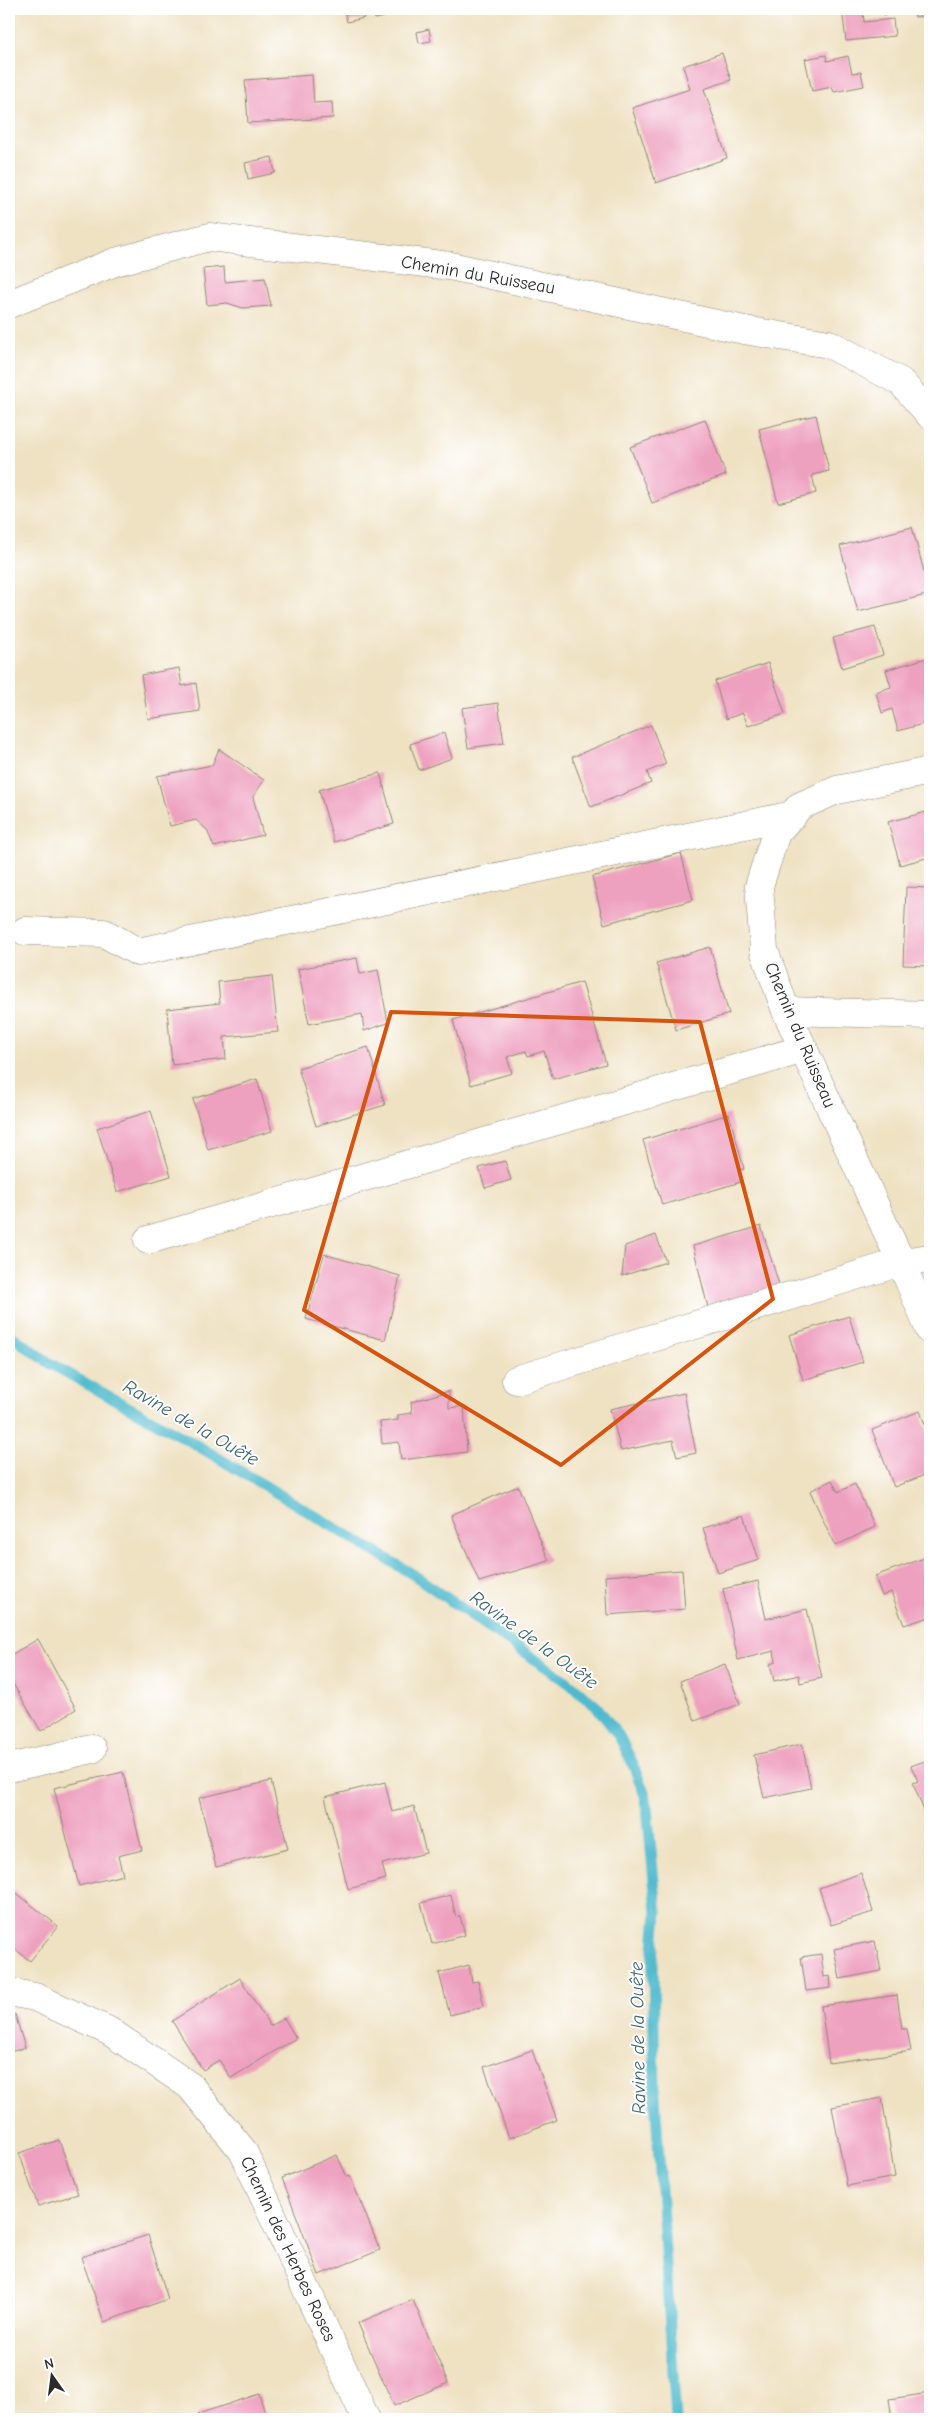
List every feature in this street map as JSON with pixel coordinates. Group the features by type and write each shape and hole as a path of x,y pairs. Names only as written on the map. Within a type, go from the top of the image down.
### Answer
{"street":[{"name":"Chemin du Ruisseau","path":"9,304 115,262 209,237 450,266 744,330 830,344 901,382 930,416"},
{"path":"901,382 930,390"},
{"name":"Chemin du Ruisseau","path":"930,770 837,790 800,806 776,833 759,886 764,950 786,1011 902,1262 930,1331"},
{"path":"24,931 104,933 138,952 793,815"},
{"path":"786,1011 930,1015"},
{"path":"148,1240 804,1049"},
{"path":"516,1380 902,1262 930,1258"},
{"path":"9,1768 92,1748"},
{"name":"Chemin des Herbes Roses","path":"9,1992 35,1997 110,2031 190,2086 243,2151 366,2419"}],"highlighted area":[{"path":"391,1012 700,1022 773,1299 561,1465 304,1310"}],"building":[{"path":"344,9 362,9 364,18 347,22"},
{"path":"373,9 405,9 406,12 375,19"},
{"path":"842,9 863,9 864,22 893,19 895,36 846,41"},
{"path":"882,9 908,9 908,11 884,15"},
{"path":"914,9 930,9 930,16 915,17"},
{"path":"429,29 431,41 419,43 417,32"},
{"path":"722,53 731,80 704,89 727,158 656,183 632,108 690,89 683,66"},
{"path":"826,55 827,61 848,56 852,73 861,72 864,86 834,92 832,87 812,91 805,59"},
{"path":"312,75 314,103 332,102 333,118 248,123 245,80"},
{"path":"272,157 275,173 248,179 245,163"},
{"path":"224,267 225,282 265,278 271,306 243,308 227,303 207,305 203,269"},
{"path":"816,415 829,471 812,475 816,493 778,503 759,429"},
{"path":"705,419 726,475 652,503 630,447"},
{"path":"912,527 930,594 858,612 840,546"},
{"path":"875,627 883,655 842,668 833,638"},
{"path":"930,657 930,722 898,731 892,709 882,713 876,692 891,687 886,670"},
{"path":"768,663 785,714 748,726 743,713 726,719 715,681"},
{"path":"179,668 182,686 196,683 200,711 148,719 141,675"},
{"path":"498,703 504,743 468,748 462,708"},
{"path":"651,725 666,764 647,772 651,783 591,807 572,757"},
{"path":"444,733 452,758 419,770 410,744"},
{"path":"219,749 264,780 253,797 263,835 214,847 207,830 196,820 170,826 157,776 212,765"},
{"path":"380,773 394,824 334,842 319,790"},
{"path":"930,811 930,857 900,865 888,822"},
{"path":"681,853 693,900 604,924 592,877"},
{"path":"906,887 930,888 930,966 903,965"},
{"path":"710,947 729,1014 676,1030 656,963"},
{"path":"357,958 360,974 378,970 388,1023 364,1031 362,1014 309,1024 298,969"},
{"path":"272,976 278,1032 224,1037 226,1059 172,1065 167,1009 220,1003 218,982"},
{"path":"582,982 606,1064 553,1079 544,1051 528,1056 526,1051 507,1057 512,1073 471,1085 453,1020"},
{"path":"368,1047 385,1105 316,1126 298,1068"},
{"path":"257,1079 272,1131 208,1150 193,1099"},
{"path":"151,1111 171,1176 117,1192 97,1128"},
{"path":"729,1114 744,1169 738,1170 741,1182 662,1205 643,1140"},
{"path":"505,1161 511,1180 485,1188 479,1168"},
{"path":"761,1226 781,1291 709,1312 693,1246"},
{"path":"656,1235 666,1262 622,1276 625,1246"},
{"path":"324,1254 400,1276 385,1340 306,1319"},
{"path":"849,1316 863,1362 803,1380 789,1335"},
{"path":"449,1391 449,1408 464,1406 467,1452 401,1460 399,1442 382,1444 380,1422 398,1420 398,1415 412,1413 411,1402"},
{"path":"684,1393 696,1453 677,1457 673,1440 621,1451 610,1409"},
{"path":"920,1411 930,1438 930,1473 894,1487 872,1430"},
{"path":"832,1480 838,1492 855,1484 875,1527 835,1546 810,1491"},
{"path":"518,1486 549,1561 479,1582 451,1515"},
{"path":"744,1515 759,1560 718,1573 703,1528"},
{"path":"930,1556 930,1617 904,1625 891,1592 882,1596 875,1576"},
{"path":"682,1570 685,1609 607,1615 605,1576"},
{"path":"758,1581 766,1619 807,1609 822,1678 800,1683 799,1675 774,1681 770,1664 776,1662 774,1651 738,1660 723,1589"},
{"path":"38,1639 76,1709 41,1731 9,1677 9,1656"},
{"path":"725,1664 740,1704 695,1721 680,1681"},
{"path":"802,1744 811,1788 764,1798 754,1755"},
{"path":"930,1759 930,1826 913,1783 918,1781 911,1766"},
{"path":"123,1772 142,1850 118,1856 123,1875 79,1886 54,1788"},
{"path":"271,1781 288,1849 216,1867 199,1798"},
{"path":"385,1782 392,1812 414,1806 426,1853 382,1864 386,1879 348,1889 325,1797"},
{"path":"861,1873 873,1912 831,1925 819,1888"},
{"path":"9,1887 58,1926 30,1961 9,1944"},
{"path":"451,1895 456,1917 460,1916 465,1935 432,1944 421,1903"},
{"path":"875,1941 881,1971 840,1979 834,1949"},
{"path":"821,1954 824,1977 830,1976 831,1988 806,1991 801,1957"},
{"path":"469,1965 472,1982 478,1981 484,2006 450,2015 439,1973"},
{"path":"240,1978 270,2026 284,2018 296,2038 231,2078 219,2060 203,2070 172,2021"},
{"path":"897,1995 902,2029 907,2029 911,2051 829,2063 821,2006"},
{"path":"15,2014 25,2048 9,2052 9,2016"},
{"path":"532,2050 557,2120 509,2138 484,2067"},
{"path":"882,2098 895,2177 847,2186 832,2107"},
{"path":"59,2140 78,2194 38,2206 19,2153"},
{"path":"337,2155 347,2177 350,2176 380,2250 319,2275 282,2178"},
{"path":"148,2235 168,2299 104,2322 81,2257"},
{"path":"413,2300 448,2383 394,2406 358,2323"},
{"path":"930,2393 930,2419 892,2419 889,2399"},
{"path":"259,2394 267,2419 199,2419 198,2414"}],"waterway":[{"name":"Ravine de la Ouête","path":"9,1334 51,1364 195,1444 414,1575 569,1683 597,1707 619,1736 632,1762 646,1798 657,1912 653,1960 655,2096 676,2419"}]}
